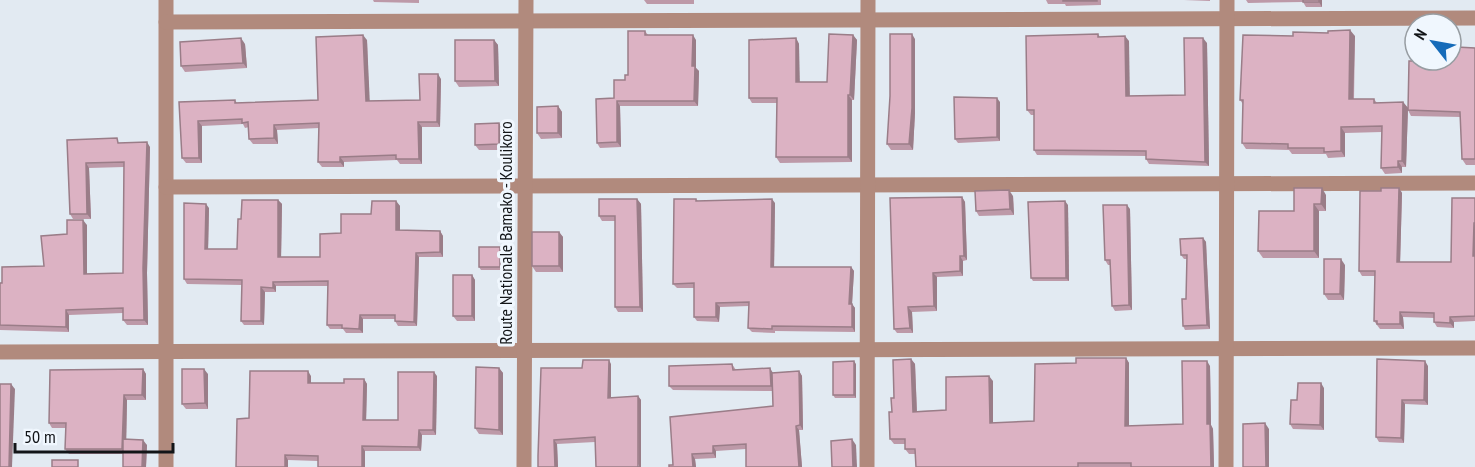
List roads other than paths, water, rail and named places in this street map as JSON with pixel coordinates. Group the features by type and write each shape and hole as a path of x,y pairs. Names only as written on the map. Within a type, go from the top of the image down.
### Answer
{"street":[{"path":"166,0 166,467"},
{"name":"Route Nationale Bamako - Koulikoro","path":"524,467 526,0"},
{"path":"867,467 868,0"},
{"path":"1226,467 1227,0"},
{"path":"166,22 1475,18"},
{"path":"166,187 1475,183"},
{"path":"0,352 1475,348"}]}
